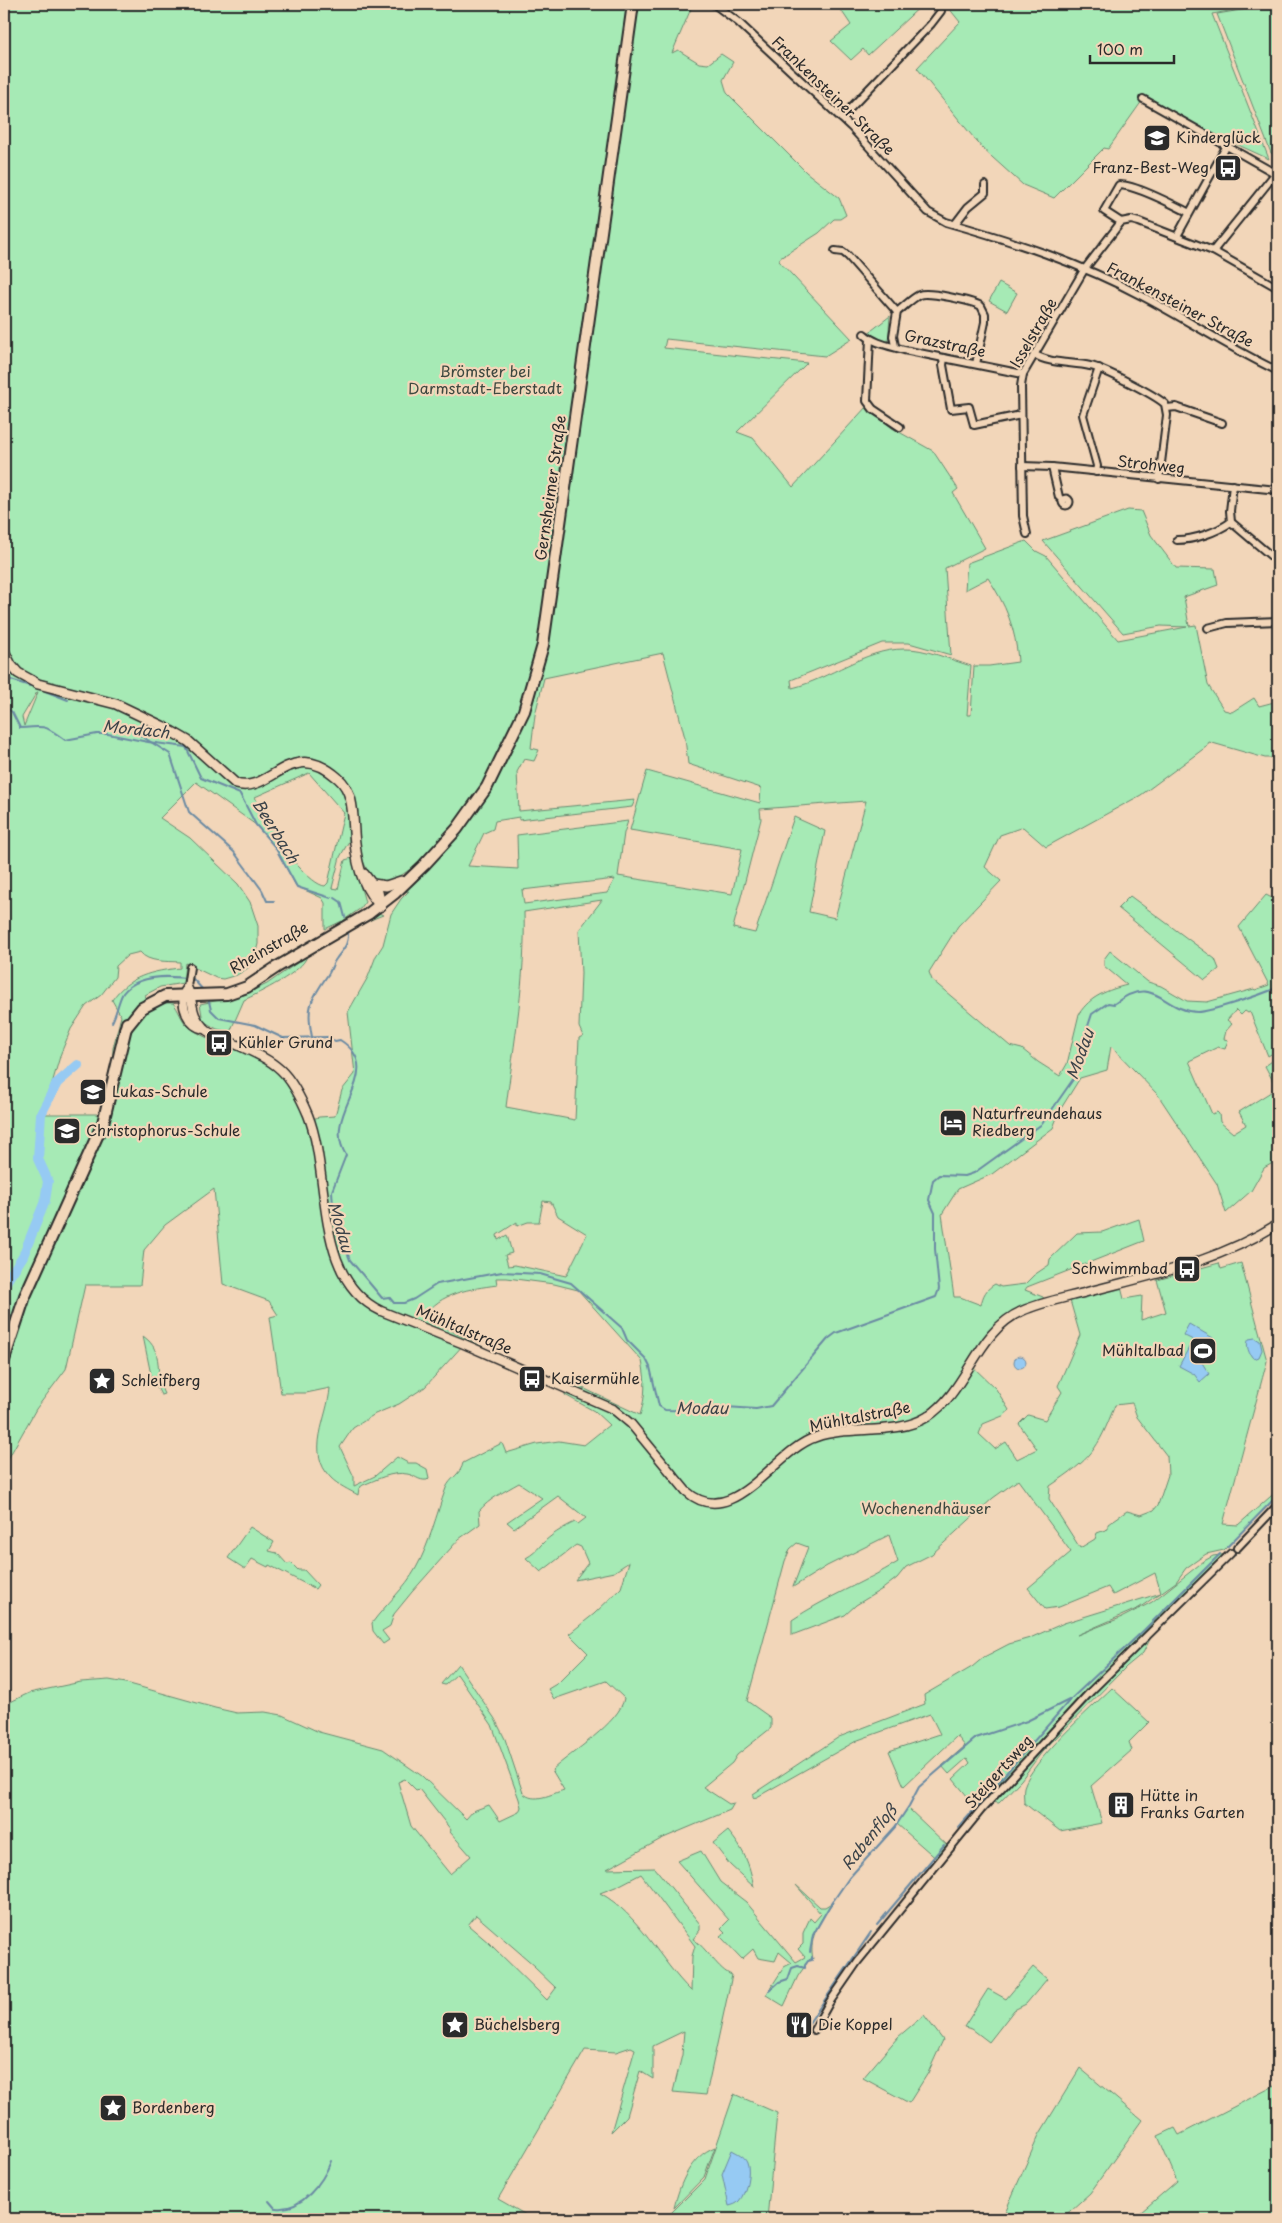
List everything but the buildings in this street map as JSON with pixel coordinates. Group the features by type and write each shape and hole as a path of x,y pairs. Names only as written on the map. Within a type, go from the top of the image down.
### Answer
{"main road":[{"name":"Gernsheimer Straße","path":"328,935 409,881 456,829 487,787 524,711 543,644 633,4"},
{"path":"4,651 18,674 38,684 116,704 162,726 188,741 236,784 252,784 291,765 304,762 318,765 329,772 343,782 349,791 356,850 360,867 368,889 379,901"},
{"name":"Gernsheimer Straße","path":"379,901 430,858"},
{"path":"360,867 373,884 379,901"},
{"path":"373,884 386,886 401,881"},
{"name":"Rheinstraße","path":"195,990 230,994 247,988 328,935"},
{"name":"Rheinstraße","path":"195,990 227,988 245,983 269,965 328,935"},
{"path":"4,1360 25,1296 103,1123 125,1029 134,1012 148,998 163,991 195,990"}],"street":[{"name":"Frankensteiner Straße","path":"714,4 738,22 869,144 928,212 941,220 1026,246 1142,296 1227,346 1278,371"},
{"path":"841,118 931,24 941,11"},
{"path":"1143,99 1277,174 1213,252"},
{"path":"1177,236 1188,212 1226,147"},
{"path":"955,224 968,207 985,193 985,185"},
{"path":"1188,212 1169,202 1123,185 1115,188 1104,211 1121,222 1131,220 1177,236 1213,252 1278,288"},
{"name":"Isselstraße","path":"1027,534 1023,516 1021,416 1023,374 1084,270 1121,222"},
{"path":"835,251 843,252 848,256 897,312"},
{"path":"896,346 893,336 897,312 922,294 970,302 981,306 985,314 976,364"},
{"name":"Grazstraße","path":"864,334 870,339 888,346 896,346 904,350 1023,374"},
{"path":"870,339 868,401 873,409 900,427"},
{"path":"1034,354 1044,359 1099,368 1162,401 1167,408 1168,415 1159,478"},
{"path":"944,358 943,365 951,409 968,407 974,425 1021,416"},
{"path":"1096,472 1097,466 1083,414 1099,368"},
{"path":"1167,408 1176,407 1222,423"},
{"name":"Strohweg","path":"1022,466 1052,467 1278,490"},
{"path":"1052,467 1059,497 1063,501"},
{"path":"1233,485 1230,511 1231,522 1277,561"},
{"path":"1177,540 1186,540 1222,528 1231,522"},
{"path":"1208,628 1227,623 1278,621"},
{"path":"189,970 195,990"},
{"name":"Mühltalstraße","path":"195,990 184,1006 188,1018 195,1026 204,1028 270,1060 282,1069 292,1084 314,1132 324,1206 339,1263 350,1287 357,1295 370,1306 381,1311 464,1344 613,1409 631,1424 686,1491 702,1502 719,1504 729,1501 745,1490 796,1446 816,1437 905,1425 926,1417 945,1400 990,1336 1008,1319 1026,1309 1212,1257 1247,1243 1278,1224"},
{"name":"Steigertsweg","path":"814,2030 834,1995 858,1961 981,1810 1091,1691 1278,1505"}],"green space":[{"path":"4,4 693,4 672,53 678,50 699,63 708,64 721,54 733,62 723,80 727,93 806,172 839,198 846,215 840,219 834,219 819,233 780,258 779,261 852,339 825,356 666,339 664,348 807,363 737,432 753,438 793,487 867,406 892,428 933,451 958,489 953,493 985,548 945,568 951,655 909,643 882,643 791,680 792,688 806,684 875,654 889,650 920,650 971,666 967,715 971,715 974,666 1018,662 1015,639 1009,618 988,578 965,590 967,563 1026,541 1036,551 1046,556 1118,640 1187,627 1161,626 1123,633 1043,541 1128,510 1141,511 1151,535 1176,568 1215,569 1218,585 1184,597 1189,626 1196,625 1208,685 1224,710 1232,712 1254,698 1259,706 1278,701 1278,758 1265,758 1209,742 1206,747 1141,795 1046,847 1023,827 1000,835 985,867 1001,881 958,926 929,972 932,980 1010,1046 1022,1049 1060,1076 1067,1064 1079,1014 1083,1008 1094,998 1127,985 1104,966 1104,959 1110,951 1148,982 1161,986 1187,1001 1207,1002 1255,990 1269,985 1239,927 1266,895 1274,899 1278,897 1278,1050 1268,1056 1250,1012 1245,1011 1241,1015 1236,1010 1227,1020 1232,1024 1226,1031 1224,1039 1228,1040 1225,1049 1218,1047 1189,1061 1212,1114 1217,1112 1220,1122 1233,1133 1246,1125 1239,1112 1274,1090 1278,1098 1278,1160 1264,1168 1251,1191 1226,1213 1217,1184 1158,1095 1111,1046 1107,1070 1080,1078 1060,1110 1053,1128 992,1174 958,1189 942,1214 954,1297 960,1297 981,1305 985,1293 995,1284 1001,1287 1025,1284 1049,1265 1050,1259 1077,1233 1102,1232 1139,1219 1144,1241 1027,1287 1025,1290 1043,1297 1045,1303 1008,1319 971,1365 996,1389 1009,1410 1005,1415 983,1424 979,1434 995,1449 1006,1442 1017,1459 1037,1449 1019,1424 1028,1415 1045,1420 1062,1392 1058,1386 1080,1335 1069,1297 1120,1283 1124,1299 1142,1296 1141,1320 1166,1312 1157,1280 1219,1263 1221,1269 1241,1263 1267,1361 1223,1524 1238,1525 1278,1490 1278,1495 1224,1550 1206,1554 1186,1568 1176,1582 1161,1593 1155,1573 1113,1595 1108,1587 1059,1607 1045,1609 1028,1588 1071,1552 1018,1480 993,1498 932,1554 906,1567 897,1578 856,1605 845,1615 792,1635 792,1620 818,1604 898,1562 889,1535 827,1566 793,1587 808,1547 797,1543 790,1549 785,1561 747,1701 771,1718 771,1728 737,1755 732,1763 703,1787 729,1804 734,1803 730,1810 661,1839 607,1869 655,1868 700,1924 700,1930 693,1939 703,1947 722,1969 732,1975 706,2095 673,2092 682,2055 684,2031 653,2046 653,2079 640,2071 627,2116 611,2132 635,2049 631,2047 616,2052 585,2050 498,2199 533,2219 4,2219 4,1705 29,1693 81,1682 109,1680 237,1713 265,1712 282,1715 319,1732 383,1749 422,1776 466,1819 473,1811 489,1805 500,1821 519,1812 521,1807 519,1799 492,1725 457,1674 445,1685 441,1684 458,1664 495,1719 505,1739 523,1793 532,1798 537,1798 564,1790 552,1770 605,1727 621,1707 624,1698 606,1681 554,1699 548,1689 558,1683 588,1653 569,1634 594,1614 621,1588 629,1562 614,1572 575,1580 588,1563 581,1547 576,1545 541,1572 526,1558 566,1526 575,1522 578,1524 586,1518 558,1496 514,1528 507,1522 542,1498 519,1483 492,1499 479,1511 480,1524 459,1539 394,1614 390,1626 382,1631 389,1640 383,1644 373,1631 372,1623 416,1568 429,1539 446,1488 463,1463 502,1443 506,1453 537,1444 559,1441 584,1445 609,1425 594,1411 565,1395 566,1380 640,1415 645,1381 642,1361 578,1290 554,1284 496,1278 497,1285 456,1293 438,1302 424,1317 493,1352 495,1357 464,1344 425,1387 399,1404 375,1414 353,1428 340,1447 354,1477 354,1486 375,1476 397,1457 427,1469 429,1478 424,1480 401,1473 390,1475 363,1485 359,1488 358,1495 331,1478 323,1468 320,1457 320,1434 330,1388 306,1393 281,1393 270,1317 278,1315 269,1301 223,1284 214,1189 165,1225 144,1250 140,1285 85,1285 66,1369 36,1409 4,1466","holes":["663,653 685,738 688,764 761,788 760,803 647,771 630,830 742,849 732,894 618,876 624,833 628,821 517,835 518,869 468,866 484,833 493,829 495,821 519,817 519,820 632,807 635,800 519,811 517,772 524,759 534,761 539,750 531,748 535,715 544,678","38,692 24,726 22,717","309,773 344,813 328,883 325,886 312,880 298,866 275,837 278,833 265,817 255,797","196,782 256,825 275,847 296,886 322,898 325,903 325,929 342,921 343,931 383,915 377,912 344,930 344,920 361,908 365,902 352,858 345,860 338,889 332,888 340,857 349,841 352,806 357,806 358,812 356,815 360,854 368,872 376,881 391,880 397,877 427,855 403,890 405,892 409,891 391,914 383,945 376,956 368,977 348,1012 355,1074 342,1090 335,1116 319,1117 306,1121 291,1088 278,1071 257,1058 210,1039 188,1026 173,1003 162,1003 150,1007 145,995 160,987 183,983 185,963 216,978 223,979 237,975 248,968 254,959 258,944 258,926 250,902 238,884 190,838 160,818","866,801 835,918 809,912 825,831 794,817 755,933 733,928 761,819 760,809","615,879 607,893 524,904 522,890","602,900 579,930 581,973 579,1027 583,1036 579,1038 575,1120 506,1107 519,1010 524,912","140,952 153,960 180,962 180,968 151,973 133,980 118,992 112,1000 121,1016 113,1048 112,1076 100,1114 43,1114 61,1053 71,1029 86,1006 101,995 115,977 116,966 128,955","543,1201 551,1202 558,1216 587,1234 566,1276 515,1265 508,1266 505,1255 512,1253 507,1235 498,1240 497,1235 517,1222 517,1226 528,1222 539,1222","1132,1403 1137,1417 1167,1456 1168,1475 1158,1505 1154,1510 1141,1515 1127,1511 1108,1524 1108,1529 1097,1533 1095,1539 1080,1548 1049,1499 1050,1486 1084,1460 1092,1452 1103,1433 1115,1405","405,1779 416,1790 419,1789 451,1830 450,1832 471,1856 450,1874 411,1826 398,1782","641,1874 695,1946 692,1956 691,1991 669,1966 638,1925 614,1902 600,1893","476,1915 535,1966 556,1988 547,2000 468,1925"]},
{"path":"837,4 923,4 868,55 863,49 851,60 831,41 851,25"},
{"path":"939,4 1269,4 1212,14 1269,159 1142,101 1108,149 1104,148 1054,198 1023,185 982,148 917,68 960,22 948,7 945,10"},
{"path":"1278,4 1278,157 1271,153 1217,14"},
{"path":"999,283 1017,293 1007,311 989,301"},
{"path":"890,316 888,343 867,334"},
{"path":"1130,896 1215,959 1219,969 1205,980 1118,908"},
{"path":"307,956 298,969 244,1000 230,1032 217,1029 203,1021 200,1004 244,995 267,984"},
{"path":"1278,1057 1278,1087 1265,1066"},
{"path":"143,1336 150,1342 157,1356 159,1378 164,1394 161,1395 151,1375"},
{"path":"250,1527 274,1542 269,1551 277,1553 287,1564 291,1563 298,1570 304,1570 318,1585 315,1589 269,1565 268,1567 252,1559 245,1569 228,1558"},
{"path":"1227,1554 1157,1625 1143,1653 1126,1667 1042,1752 1021,1780 999,1803 988,1802 981,1810 953,1779 970,1763 967,1758 949,1774 942,1766 965,1746 957,1736 904,1786 889,1751 940,1734 930,1714 858,1740 753,1798 753,1794 839,1737 925,1704 924,1695 972,1667 984,1657 1009,1644 1030,1638 1064,1623 1160,1593 1139,1608 1077,1635 1123,1617 1152,1602 1204,1561 1213,1556"},
{"path":"1112,1688 1149,1722 1129,1742 1132,1750 1091,1786 1102,1823 1060,1831 1024,1803 1024,1787 1029,1776 1049,1750"},
{"path":"908,1808 950,1848 939,1861 897,1824"},
{"path":"728,1831 745,1857 754,1887 730,1865 713,1843"},
{"path":"701,1851 720,1882 746,1902 796,1962 805,1957 798,1949 803,1944 803,1933 810,1918 814,1922 821,1914 796,1885 820,1907 825,1907 833,1902 820,1922 814,1936 812,1943 813,1959 810,1959 798,1976 784,2006 766,1995 784,1967 792,1963 779,1952 775,1961 758,1958 753,1949 742,1959 720,1936 725,1932 721,1928 729,1920 677,1861"},
{"path":"1033,1967 1047,1979 1026,2004 1014,2010 989,2042 972,2029 964,2027 988,1989 1006,1999"},
{"path":"924,2015 943,2040 928,2073 909,2103 863,2078 898,2037"},
{"path":"1080,2068 1142,2120 1090,2193 1061,2219 1002,2219 1039,2135"},
{"path":"1278,2084 1278,2219 1133,2219 1177,2181 1158,2136 1175,2128 1179,2135"},
{"path":"734,2094 777,2113 767,2219 665,2219 705,2179"},
{"path":"715,2147 704,2177 674,2208 679,2189 687,2172 699,2157"}],"water":[{"path":"1189,1324 1213,1338 1201,1361 1209,1374 1200,1382 1194,1374 1179,1366 1193,1340 1183,1335"},
{"path":"1255,1338 1260,1341 1262,1350 1259,1357 1254,1359 1249,1352 1247,1344 1249,1339"},
{"path":"1020,1356 1026,1362 1020,1368 1014,1362"},
{"path":"732,2150 746,2160 748,2176 742,2198 737,2203 729,2206 722,2174"}],"waterway":[{"path":"4,669 11,680 30,686"},
{"path":"45,691 68,700"},
{"name":"Mordach","path":"4,707 12,712 20,728 48,728 65,740 97,734 108,734 186,747 201,778 240,794 256,825 275,847 297,887 331,898"},
{"path":"130,729 170,754 189,812 234,852 262,890 267,901 274,901"},
{"name":"Mordach","path":"335,898 341,902 345,917"},
{"name":"Mordach","path":"312,1037 309,1018 313,998 345,947 348,940 348,932"},
{"name":"Modau","path":"112,1022 123,993 137,982 156,977 193,979 204,991"},
{"name":"Modau","path":"208,997 211,1010 219,1018 255,1025 283,1038 328,1037 335,1041 340,1040 354,1052 358,1065 357,1079 341,1123 340,1139 346,1155 332,1191 333,1206 350,1260 382,1298 389,1297 394,1303 404,1303 414,1299 437,1284 502,1272 540,1274 571,1283 622,1328 627,1340 646,1359 650,1367 659,1406 665,1410 704,1411 726,1407 756,1409 771,1406 828,1339 836,1333 936,1297 939,1289 935,1249 935,1213 929,1200 933,1180 939,1175 965,1176 974,1173 1042,1124 1074,1078 1085,1049 1084,1038 1092,1014 1108,1003 1114,1004 1128,995 1140,992 1149,992 1175,1006 1198,1012 1238,1002 1278,987"},
{"name":"Modau","path":"4,1285 23,1256 45,1201 48,1181 38,1159 41,1114 57,1083 78,1065"},
{"name":"Rabenfloß","path":"1227,1547 1278,1495"},
{"name":"Rabenfloß","path":"810,1952 813,1935 829,1907 849,1878 895,1827 919,1787 976,1738 1027,1721 1071,1699 1220,1554"},
{"name":"Rabenfloß","path":"959,1827 1069,1701"},
{"name":"Rabenfloß","path":"877,1925 944,1845"},
{"name":"Rabenfloß","path":"809,2023 871,1932"},
{"name":"Rabenfloß","path":"769,1991 779,1982 788,1979 792,1968 798,1966 805,1968 805,1965 808,1961 812,1960 812,1957"},
{"path":"276,2208 286,2208 303,2200 323,2178 331,2161"},
{"path":"269,2201 275,2208"}],"place":[{"name":"Kinderglück","path":"1157,138"},
{"name":"Franz-Best-Weg","path":"1228,168"},
{"name":"Kühler Grund","path":"219,1043"},
{"name":"Lukas-Schule","path":"93,1092"},
{"name":"Naturfreundehaus Riedberg","path":"953,1123"},
{"name":"Christophorus-Schule","path":"67,1131"},
{"name":"Schwimmbad","path":"1187,1269"},
{"name":"Mühltalbad","path":"1203,1351"},
{"name":"Kaisermühle","path":"532,1379"},
{"name":"Schleifberg","path":"102,1381"},
{"name":"Hütte in Franks Garten","path":"1121,1805"},
{"name":"Büchelsberg","path":"455,2025"},
{"name":"Die Koppel","path":"799,2025"},
{"name":"Bordenberg","path":"113,2108"}],"park label":[{"name":"Brömster bei Darmstadt-Eberstadt","path":"485,380"},
{"name":"Wochenendhäuser","path":"926,1509"}],"water label":[{"name":"Beerbach","path":"276,831"}]}
